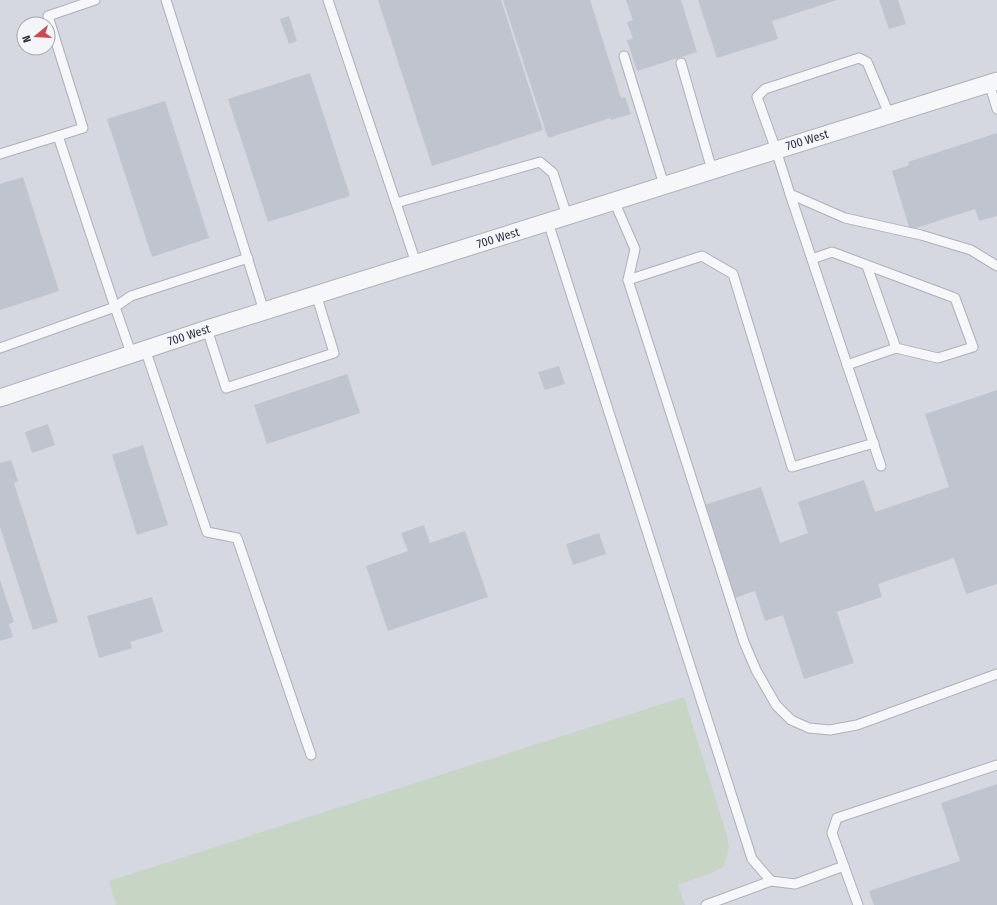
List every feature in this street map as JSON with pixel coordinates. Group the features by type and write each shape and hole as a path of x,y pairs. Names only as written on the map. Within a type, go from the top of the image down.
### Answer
{"street":[{"name":"700 West","path":"0,398 138,351 316,294 416,264 993,82"}],"lane":[{"path":"0,154 83,128 48,16 95,0"},
{"path":"166,0 264,311"},
{"path":"328,0 416,264"},
{"path":"624,56 664,185"},
{"path":"881,466 776,150 758,104 757,97 765,89 859,58 867,62 889,114"},
{"path":"681,63 712,170"},
{"path":"993,82 997,109"},
{"path":"58,136 114,306 138,351 207,532 237,538 311,756"},
{"path":"396,203 540,162 553,172 567,216"},
{"path":"790,194 845,218 920,235 971,250 997,266"},
{"path":"614,201 635,249 628,280 742,635 756,670 776,705 791,720 809,728 830,730 857,725 997,674"},
{"path":"548,222 752,859 771,881"},
{"path":"812,259 832,252 955,298 973,347 938,358 896,348 847,365"},
{"path":"628,280 702,256 733,274 792,467 874,443"},
{"path":"0,348 114,306 131,296 248,258"},
{"path":"868,266 896,348"},
{"path":"207,329 226,388 334,353 316,294"},
{"path":"858,905 832,833 837,818 997,764"},
{"path":"706,905 771,881 795,884 844,866"}],"shaded area":[{"path":"0,0 997,0 997,905 0,905"}],"green space":[{"path":"684,697 727,836 729,847 724,866 716,871 678,885 685,905 116,905 109,881"}],"building":[{"path":"378,0 501,0 543,130 432,166"},
{"path":"503,0 590,0 621,98 625,97 631,114 611,120 610,118 548,138"},
{"path":"626,0 681,0 697,52 637,71 627,40 633,39 627,22 633,20"},
{"path":"698,0 837,0 772,21 778,39 717,58"},
{"path":"879,0 898,0 906,24 889,29"},
{"path":"289,16 297,41 289,44 280,19"},
{"path":"310,73 350,196 268,222 228,99"},
{"path":"165,101 209,238 152,257 107,119"},
{"path":"997,133 997,216 979,221 975,209 913,229 909,227 892,171 909,165 908,162"},
{"path":"23,177 59,291 0,310 0,184"},
{"path":"559,366 565,384 545,390 538,372"},
{"path":"347,374 360,413 267,444 254,405"},
{"path":"997,390 997,584 966,594 954,558 878,584 882,597 837,612 854,663 804,679 783,615 765,621 755,591 735,598 704,505 761,487 780,543 808,533 798,502 864,480 875,512 949,487 925,414"},
{"path":"48,424 55,445 32,453 25,432"},
{"path":"143,445 168,525 137,535 112,455"},
{"path":"11,460 18,481 14,483 58,622 33,630 0,527 0,463"},
{"path":"424,525 430,543 465,531 488,597 388,631 366,566 408,551 401,533"},
{"path":"599,533 606,554 573,565 566,544"},
{"path":"0,580 14,622 9,624 13,637 0,641"},
{"path":"152,597 163,632 130,642 132,648 99,658 87,616"},
{"path":"997,784 997,905 874,905 869,891 960,861 941,803"}]}
